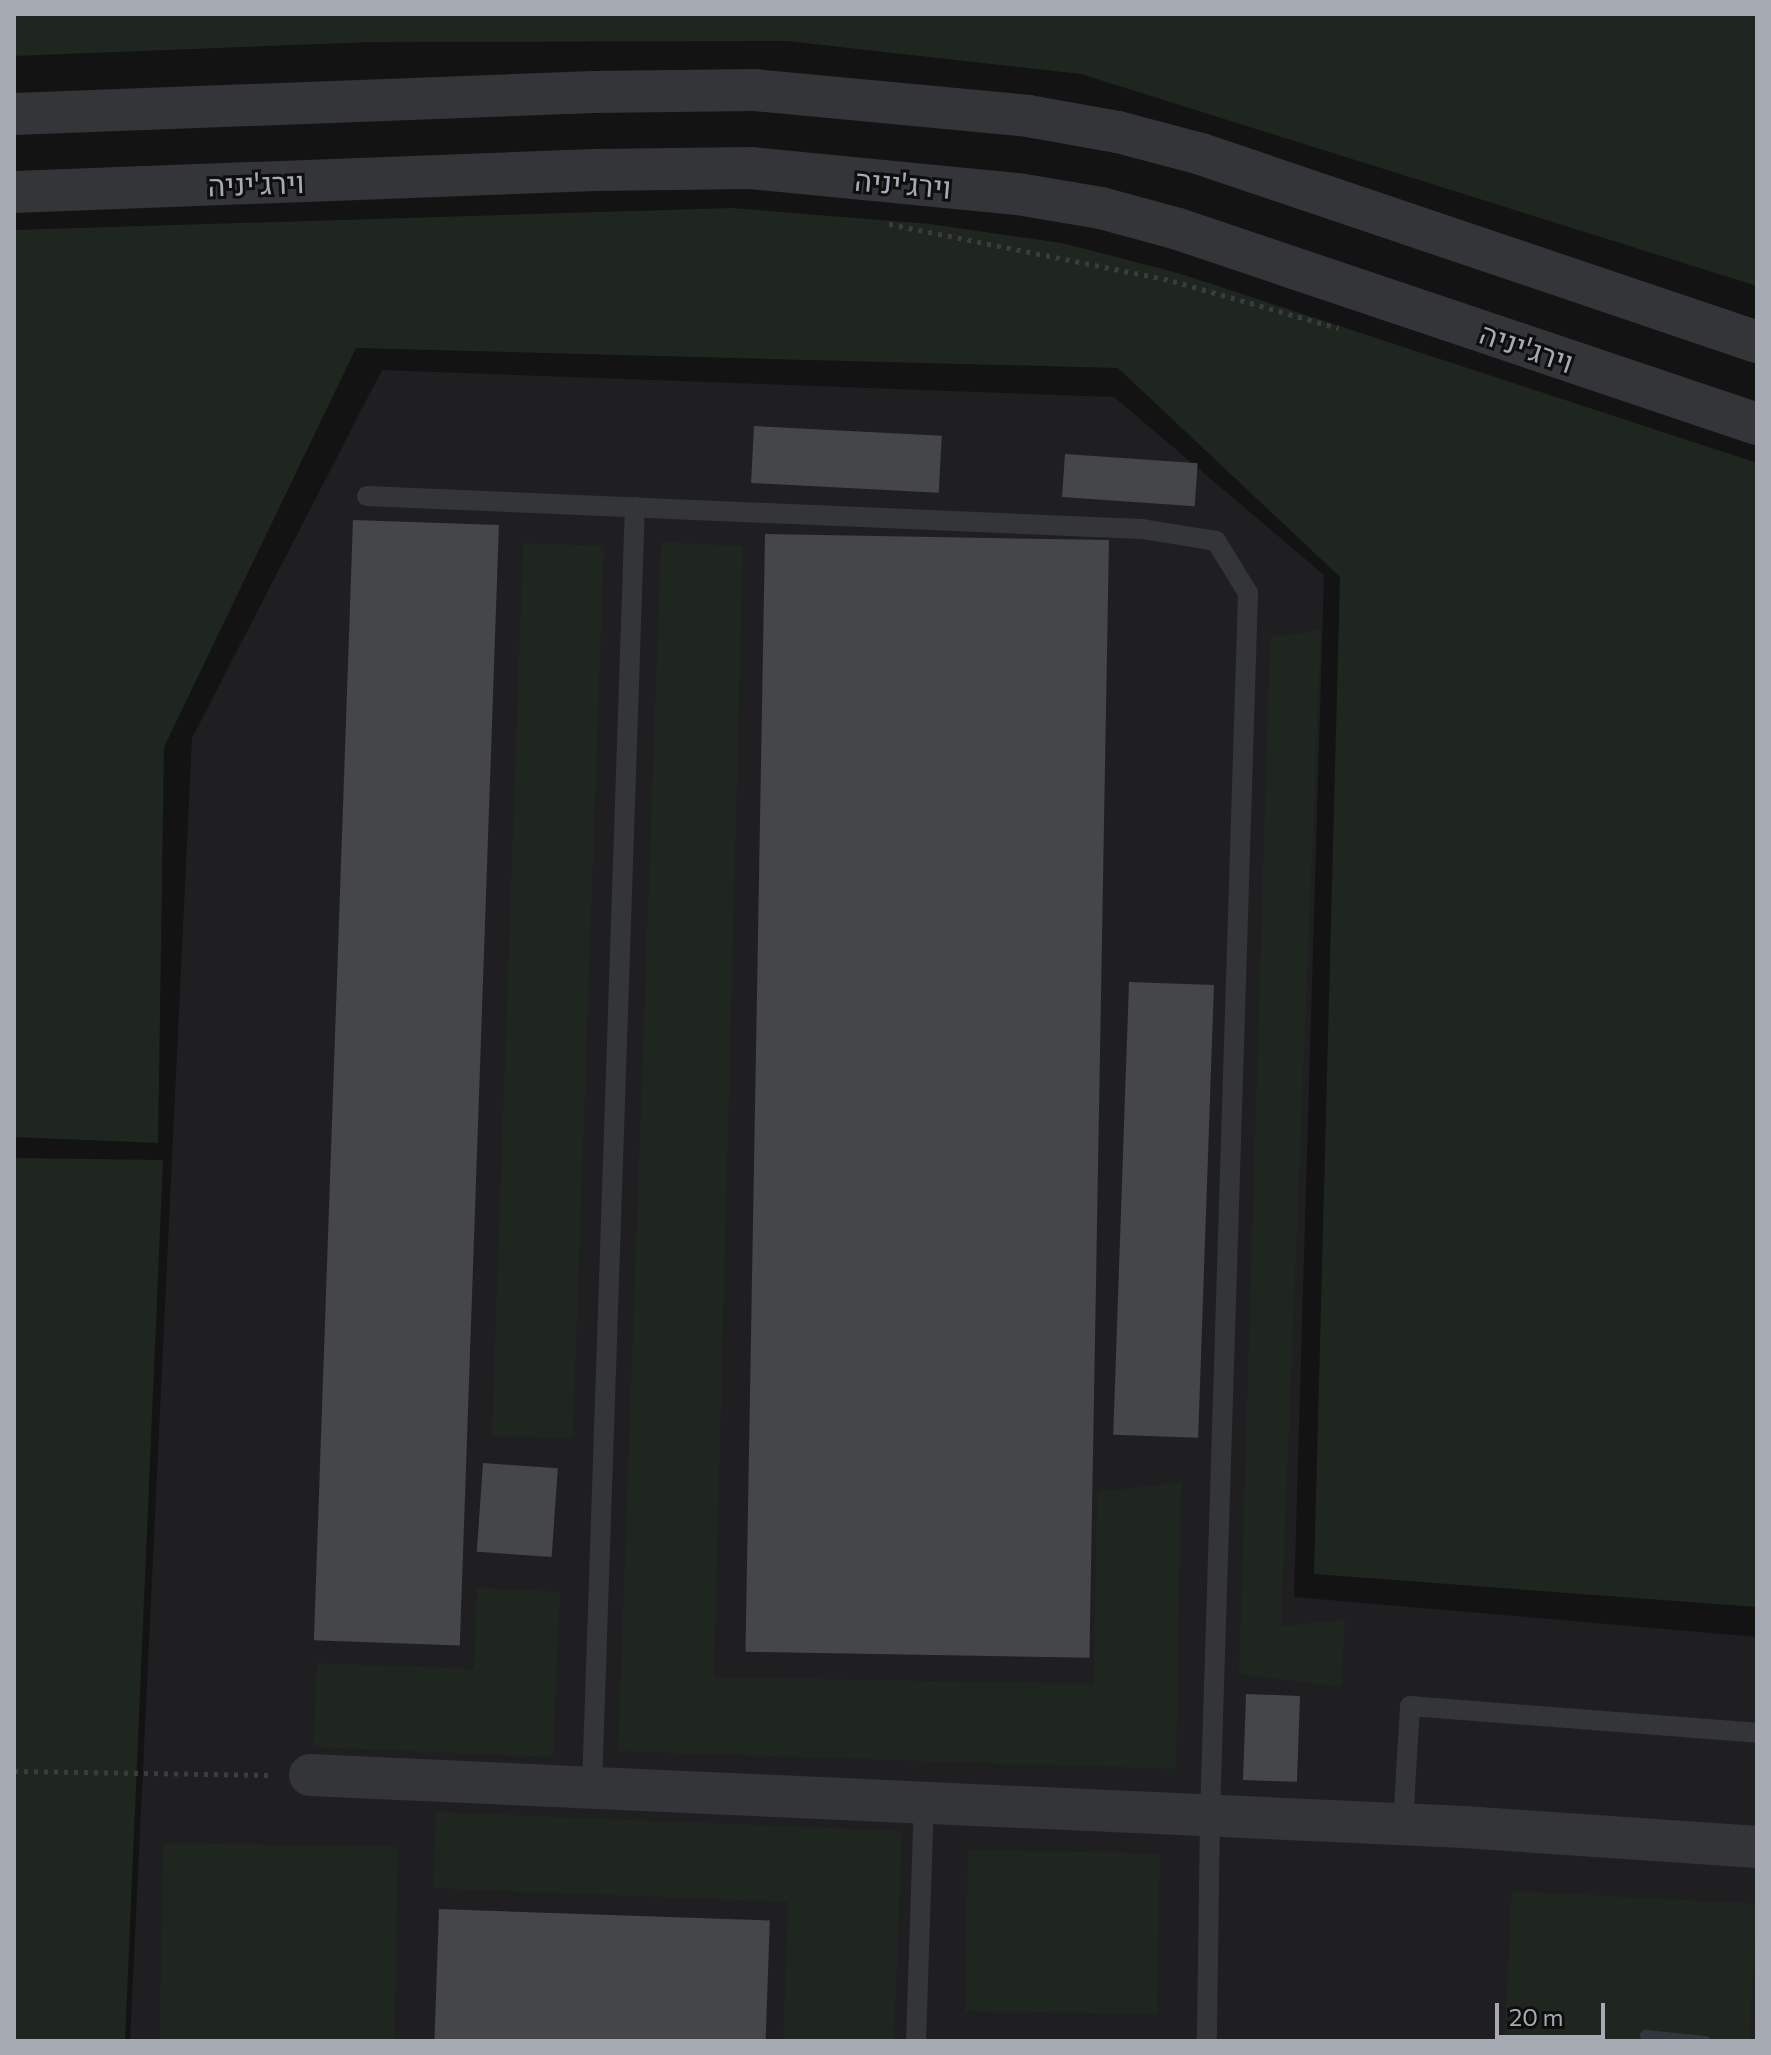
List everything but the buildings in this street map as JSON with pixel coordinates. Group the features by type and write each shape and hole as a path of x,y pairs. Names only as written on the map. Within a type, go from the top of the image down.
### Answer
{"street":[{"path":"14,114 594,92 754,90 1028,116 1118,132 1201,154 1757,342"},
{"name":"וירג'יניה","path":"14,192 595,170 751,168 1018,194 1101,208 1178,229 1757,424"},
{"path":"310,1775 1403,1824 1757,1847"}],"lane":[{"path":"367,496 1142,529 1216,541 1248,593 1210,1815 1207,2041"},
{"path":"592,1787 635,507"},
{"path":"1403,1824 1410,1706 1757,1733"},
{"path":"916,2041 924,1803"}],"path":[{"path":"879,222 1173,281 1339,329"},
{"path":"14,1771 310,1775"}],"shaded area":[{"path":"14,14 1757,14 1757,286 1081,74 787,41 372,42 14,56"},
{"path":"732,208 930,224 1062,243 1178,273 1757,463 1757,1607 1314,1574 1340,577 1118,368 356,348 164,747 158,1143 14,1137 14,230"},
{"path":"382,370 1114,397 1324,575 1294,1597 1757,1637 1757,2041 130,2041 192,738"},
{"path":"661,542 743,546 714,1677 1094,1684 1097,1492 1181,1482 1176,1769 618,1751"},
{"path":"523,543 604,546 573,1438 492,1435"},
{"path":"1321,630 1281,1626 1345,1620 1341,1687 1239,1674 1270,637"},
{"path":"14,1158 163,1160 125,2041 14,2041"},
{"path":"477,1588 560,1592 553,1757 313,1747 317,1663 474,1669"},
{"path":"436,1812 902,1831 894,2041 783,2041 788,1902 433,1888"},
{"path":"163,1843 398,1847 395,2041 160,2041"},
{"path":"968,1850 1160,1853 1157,2014 965,2011"},
{"path":"1512,1891 1757,1904 1749,2041 1504,2041"}],"waterway":[{"path":"1645,2035 1705,2041"}]}
